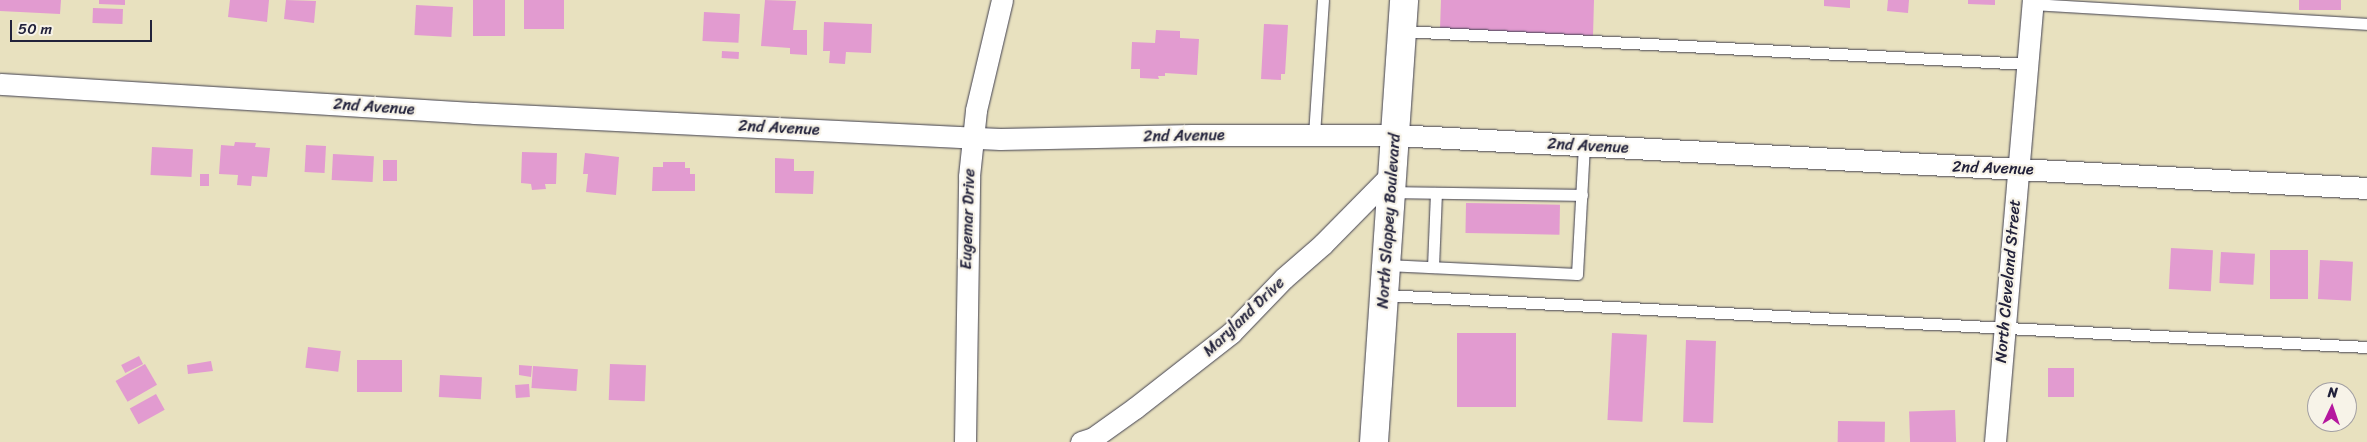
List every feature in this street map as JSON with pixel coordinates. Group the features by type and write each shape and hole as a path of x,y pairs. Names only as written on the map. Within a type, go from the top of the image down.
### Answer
{"main road":[{"name":"North Slappey Boulevard","path":"1374,442 1404,0"}],"street":[{"name":"Eugemar Drive","path":"966,442 966,273 969,176 976,110 1002,0"},
{"name":"North Cleveland Street","path":"1995,442 2033,2"},
{"name":"2nd Avenue","path":"0,84 474,113 973,138 1395,135 2367,188"},
{"name":"Maryland Drive","path":"1081,442 1093,438 1135,408 1231,333 1284,278 1392,183"}],"lane":[{"path":"1314,135 1322,0"},
{"path":"2033,2 2367,24"},
{"path":"1402,31 2028,64"},
{"path":"1386,266 1577,274 1584,146"},
{"path":"1392,183 1436,192 1582,195"},
{"path":"1433,267 1436,192"},
{"path":"1384,295 2004,326 2367,347"}],"building":[{"path":"0,0 61,0 60,14 0,11"},
{"path":"99,0 125,0 125,5 99,4"},
{"path":"230,0 269,0 267,22 228,17"},
{"path":"286,0 316,1 314,23 284,19"},
{"path":"473,0 505,0 505,36 473,36"},
{"path":"524,0 564,0 564,29 524,29"},
{"path":"765,0 796,1 793,30 807,30 807,55 790,54 790,48 761,46"},
{"path":"1441,0 1594,0 1593,36 1440,29"},
{"path":"1824,0 1850,0 1850,8 1824,6"},
{"path":"1888,0 1909,0 1908,13 1887,11"},
{"path":"1968,0 1995,0 1995,5 1968,4"},
{"path":"2299,0 2341,0 2341,10 2299,10"},
{"path":"416,5 453,7 451,37 414,35"},
{"path":"93,8 123,9 122,24 92,23"},
{"path":"704,12 740,14 738,43 702,41"},
{"path":"824,22 872,24 871,53 846,52 845,64 829,63 830,51 823,51"},
{"path":"1264,24 1288,25 1285,74 1281,74 1281,80 1261,79"},
{"path":"1156,30 1180,31 1180,38 1199,39 1197,75 1165,73 1165,76 1158,76 1159,79 1140,78 1140,69 1131,69 1132,42 1155,43"},
{"path":"722,51 739,52 739,59 722,58"},
{"path":"235,142 256,143 255,147 270,148 267,177 252,176 251,186 237,185 238,175 219,174 221,145 234,146"},
{"path":"306,145 326,146 325,173 305,172"},
{"path":"152,147 193,149 191,177 151,175"},
{"path":"522,152 557,153 556,184 545,184 546,189 532,190 531,184 521,183"},
{"path":"585,153 619,157 616,195 586,192 588,174 583,174"},
{"path":"333,154 374,156 373,182 332,180"},
{"path":"775,158 794,159 794,171 814,171 813,194 775,193"},
{"path":"383,160 397,160 397,181 383,181"},
{"path":"663,162 685,162 685,168 690,168 690,174 695,174 695,191 652,191 653,167 663,167"},
{"path":"200,174 209,174 209,186 200,186"},
{"path":"1466,203 1560,205 1559,235 1465,233"},
{"path":"2171,248 2213,250 2211,291 2169,289"},
{"path":"2270,250 2308,250 2308,299 2270,299"},
{"path":"2221,252 2255,254 2253,285 2219,283"},
{"path":"2320,260 2353,262 2351,301 2318,299"},
{"path":"1457,333 1516,333 1516,407 1457,407"},
{"path":"1612,333 1647,335 1642,422 1607,420"},
{"path":"1686,340 1716,341 1713,423 1683,422"},
{"path":"308,347 341,351 338,372 305,368"},
{"path":"139,356 143,364 125,373 121,365"},
{"path":"357,360 402,360 402,392 357,392"},
{"path":"211,361 213,371 188,374 187,365"},
{"path":"145,364 157,385 128,402 116,381"},
{"path":"610,364 646,365 645,401 609,400"},
{"path":"519,365 532,366 531,377 519,375"},
{"path":"533,366 578,369 576,391 531,388"},
{"path":"2048,368 2074,368 2074,397 2048,397"},
{"path":"440,375 482,377 481,399 439,397"},
{"path":"529,384 530,397 516,398 515,385"},
{"path":"156,394 165,410 138,424 130,409"},
{"path":"1955,410 1956,442 1910,442 1909,412"},
{"path":"1838,421 1885,422 1885,442 1838,442"}]}
